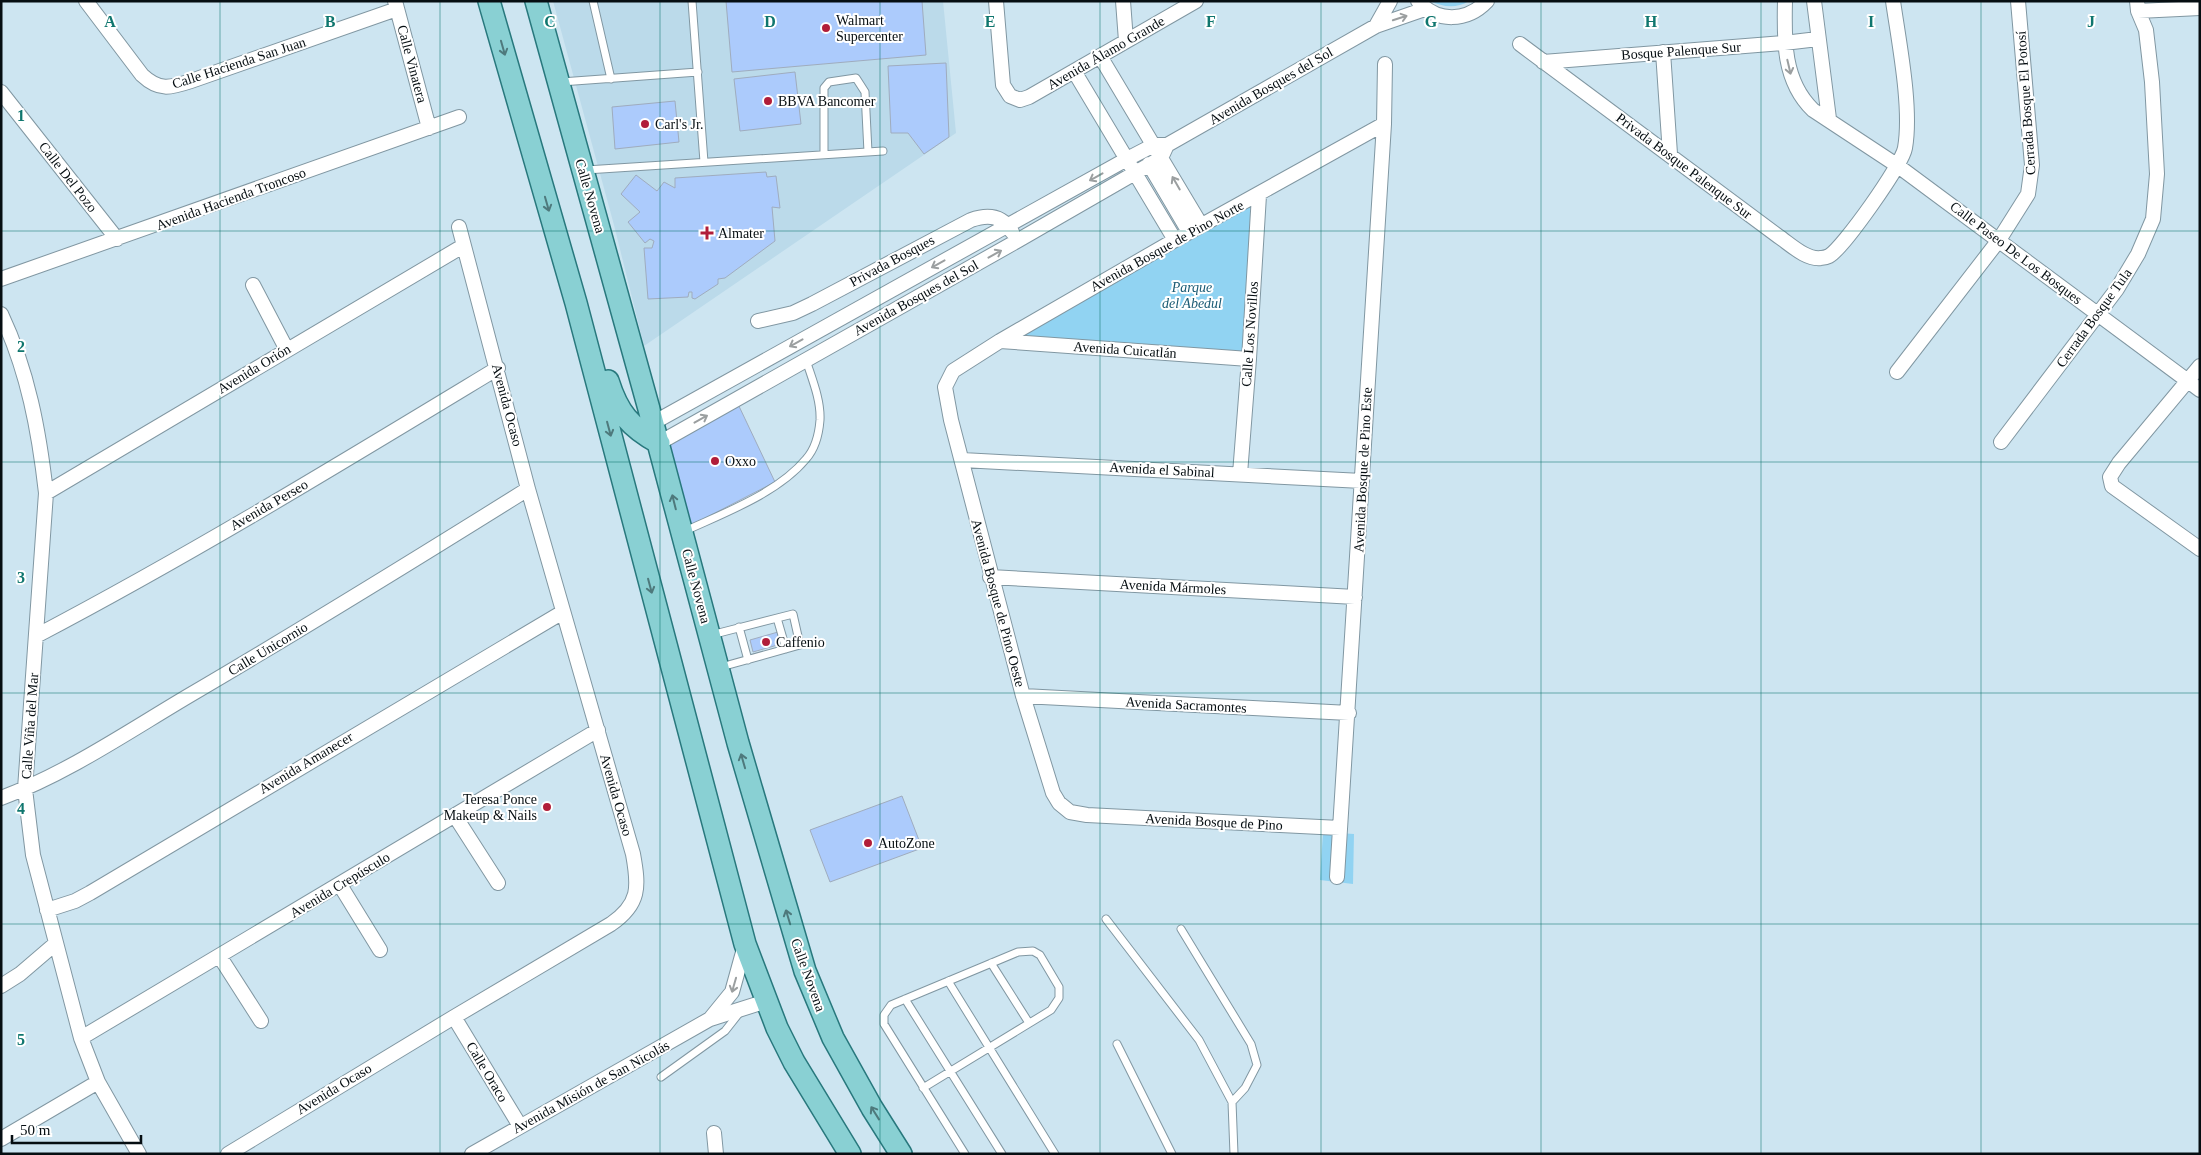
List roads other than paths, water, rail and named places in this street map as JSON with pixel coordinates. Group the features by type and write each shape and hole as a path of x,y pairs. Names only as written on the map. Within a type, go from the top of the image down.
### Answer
{"main road":[{"path":"489,1 576,303 745,944 767,1001 794,1062 850,1154"},
{"name":"Calle Novena","path":"536,1 656,433 738,743 805,971 833,1038 872,1108 901,1154"},
{"path":"576,303 592,332 613,399 634,428 656,433"}],"street":[{"name":"Calle Hacienda San Juan","path":"86,1 142,75 150,83 162,87 191,82 396,5"},
{"name":"Avenida Álamo Grande","path":"996,1 1002,77 1006,91 1014,99 1029,97 1196,1"},
{"path":"1123,1 1126,41"},
{"path":"1376,26 1390,1"},
{"path":"1422,5 1446,18 1472,12 1487,1"},
{"name":"Calle Paseo De Los Bosques","path":"1785,1 1784,43 1795,88 1813,110 1898,166 2200,390"},
{"path":"1814,1 1829,119"},
{"path":"1893,1 1901,58 1906,121 1904,150 1898,166"},
{"name":"Cerrada Bosque El Potosí","path":"1897,372 1999,240 2028,194 2032,165 2018,1"},
{"name":"Calle Vinatera","path":"396,5 429,128"},
{"name":"Avenida Bosques del Sol","path":"656,433 806,360 1018,241 1135,172 1158,153 1376,26 1422,5"},
{"path":"2137,6 2200,8"},
{"name":"Cerrada Bosque Tula","path":"2001,442 2117,289 2138,254 2153,219 2158,174 2155,127 2146,30 2137,6"},
{"path":"2146,30 2157,6"},
{"name":"Bosque Palenque Sur","path":"1543,62 1818,39"},
{"name":"Privada Bosque Palenque Sur","path":"1520,44 1799,250 1819,258 1829,256 1874,200 1898,166"},
{"path":"1663,52 1670,154"},
{"path":"1100,56 1201,225"},
{"name":"Avenida Bosque de Pino Este","path":"1337,877 1349,713 1384,124 1385,64"},
{"path":"1074,71 1175,240"},
{"name":"Calle Del Pozo","path":"1,92 117,239"},
{"name":"Avenida Hacienda Troncoso","path":"1,279 459,117"},
{"name":"Avenida Bosque de Pino Norte","path":"953,371 1000,341 1201,225 1259,195 1384,124"},
{"path":"1158,153 1189,232"},
{"name":"Avenida Bosques del Sol","path":"656,433 1008,226 1127,159 1158,153"},
{"name":"Calle Los Novillos","path":"1240,474 1250,359 1259,195"},
{"name":"Privada Bosques","path":"758,322 793,313 812,304 970,220 987,215 999,219 1008,226"},
{"path":"1008,226 1018,241"},
{"name":"Avenida Ocaso","path":"228,1154 611,924 628,910 634,901 637,890 633,854 528,488 498,368 458,227"},
{"name":"Avenida Orión","path":"46,493 463,246"},
{"path":"253,285 288,350"},
{"name":"Calle Viña del Mar","path":"1,314 22,365 33,406 41,448 46,493 25,789 33,855 81,1038 98,1082 139,1154"},
{"name":"Avenida Cuicatlán","path":"1000,341 1250,359"},
{"path":"2200,366 2119,463 2110,477 2112,486 2200,549"},
{"name":"Avenida Perseo","path":"36,636 99,603 248,517 498,368"},
{"name":"Avenida Bosque de Pino Oeste","path":"953,371 945,387 945,395 990,577 1023,696 1053,793 1059,803 1070,812 1087,815"},
{"name":"Avenida el Sabinal","path":"962,460 1362,481"},
{"name":"Calle Unicornio","path":"1,798 25,789 71,765 258,655 528,488"},
{"name":"Avenida Mármoles","path":"990,577 1356,597"},
{"name":"Avenida Amanecer","path":"47,910 90,894 563,612"},
{"name":"Avenida Sacramontes","path":"1023,696 1349,713"},
{"name":"Avenida Crepúsculo","path":"81,1038 220,957 598,730"},
{"name":"Avenida Bosque de Pino","path":"1087,815 1340,828"},
{"path":"454,816 498,883"},
{"path":"340,885 380,950"},
{"path":"1,986 20,974 55,944"},
{"name":"Avenida Misión de San Nicolás","path":"710,1019 732,992 745,944"},
{"path":"220,957 261,1022"},
{"name":"Avenida Misión de San Nicolás","path":"472,1154 710,1019 767,1001"},
{"name":"Calle Oraco","path":"454,1017 520,1126"},
{"path":"1,1139 98,1082"},
{"path":"714,1133 716,1154"}],"lane":[{"path":"593,1 611,79"},
{"path":"692,1 704,162"},
{"path":"558,82 698,72"},
{"path":"824,154 824,88 829,82 856,78 865,92 868,152"},
{"path":"583,170 882,151"},
{"path":"682,533 777,484 807,458 815,444 820,419 817,395 806,360"},
{"path":"709,635 793,614 800,645 718,668"},
{"path":"777,618 786,649"},
{"path":"740,628 748,660"},
{"path":"1106,919 1199,1040 1232,1102 1234,1154"},
{"path":"1181,929 1251,1044 1257,1065 1245,1088 1232,1102"},
{"path":"923,1088 1051,1010 1059,998 1059,987 1040,955 1033,951 1018,952 891,1005 884,1015 884,1024 923,1088 964,1154"},
{"path":"991,963 1029,1023"},
{"path":"948,981 1055,1154"},
{"path":"905,999 1002,1154"},
{"path":"661,1077 724,1031 742,1009"},
{"path":"1118,1044 1172,1154"}],"place":[{"name":"Walmart Supercenter","path":"826,28"},
{"name":"BBVA Bancomer","path":"768,101"},
{"name":"Carl's Jr.","path":"645,124"},
{"name":"Almater","path":"707,233"},
{"name":"Oxxo","path":"715,461"},
{"name":"Caffenio","path":"766,642"},
{"name":"Teresa Ponce Makeup & Nails","path":"547,807"},
{"name":"AutoZone","path":"868,843"}],"park label":[{"name":"Parque del Abedul","path":"1192,296"}]}
